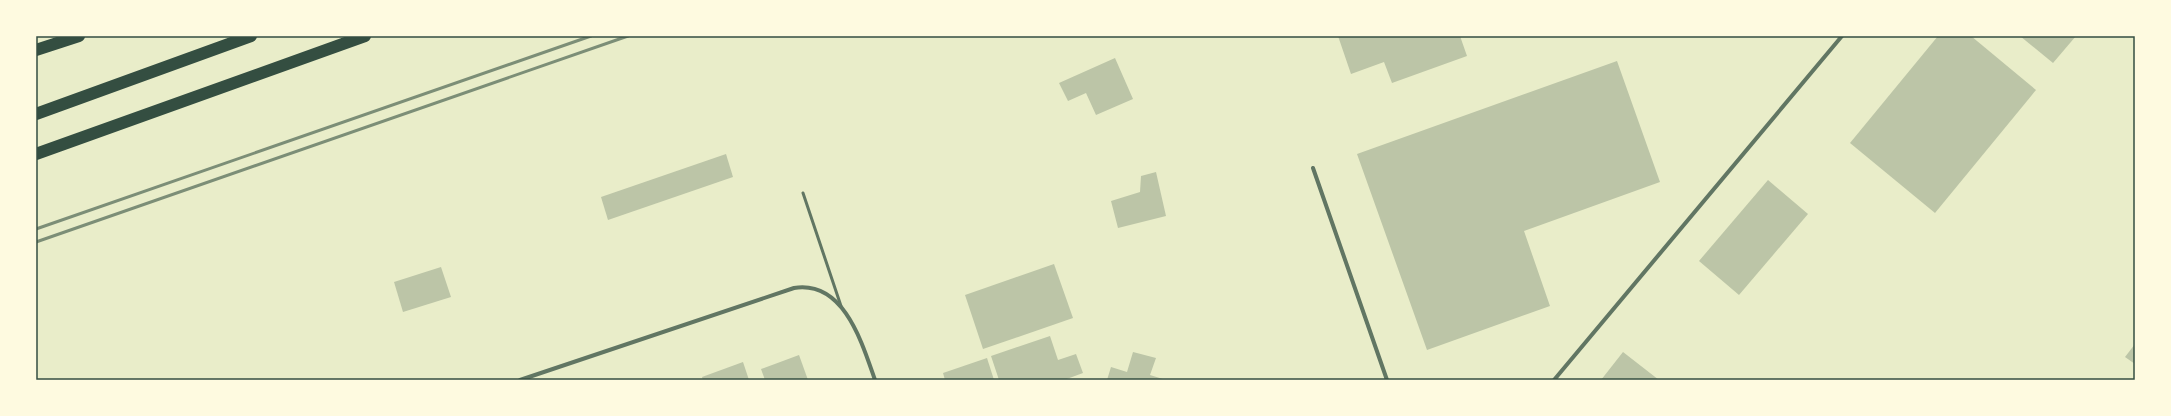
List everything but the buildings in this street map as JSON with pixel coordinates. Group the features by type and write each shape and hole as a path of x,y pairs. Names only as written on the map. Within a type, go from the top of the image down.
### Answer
{"highway":[{"path":"36,50 79,36"},
{"path":"36,114 251,36"},
{"path":"36,154 365,36"}],"street":[{"path":"1554,380 1842,36"},
{"path":"1313,168 1387,380"},
{"path":"520,380 794,288 806,286 818,288 841,306 861,339 876,380"}],"lane":[{"path":"803,193 841,306"}],"railway":[{"path":"36,229 591,36"},
{"path":"36,242 628,36"}]}
